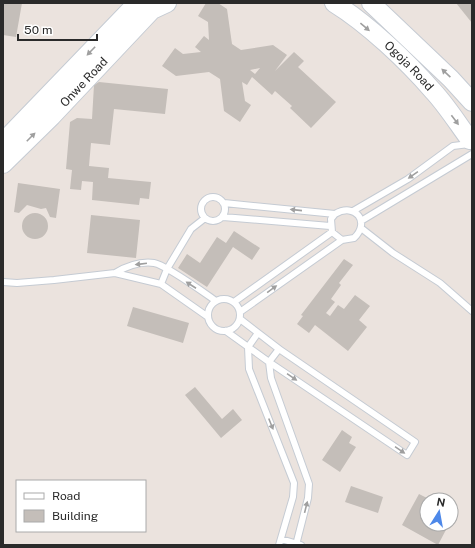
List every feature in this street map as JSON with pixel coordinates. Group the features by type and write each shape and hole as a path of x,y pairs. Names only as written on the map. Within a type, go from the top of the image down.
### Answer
{"main road":[{"name":"Onwe Road","path":"3,164 46,110 137,3"},
{"name":"Onwe Road","path":"3,142 46,110 152,10 167,3"},
{"name":"Ogoja Road","path":"334,3 345,10 384,43 434,91 471,144"},
{"name":"Ogoja Road","path":"371,3 451,79 472,102"}],"lane":[{"path":"353,212 426,166 453,146 471,144"},
{"path":"223,217 226,208 224,203 217,197 212,196 203,201 200,210 205,218 214,221 223,217 331,229 342,240 348,241 354,238 361,225 434,178 471,144"},
{"path":"426,166 434,178"},
{"path":"224,203 335,214 347,210 353,212 358,216 361,225 393,253 440,283 472,311"},
{"path":"234,302 292,260 331,229 335,214"},
{"path":"161,284 167,269 191,229 205,218"},
{"path":"226,331 237,324 240,316 299,270 342,240"},
{"path":"292,260 299,270"},
{"path":"3,282 18,283 115,273 161,284 208,317 214,328 226,331 269,362 407,455 415,442 258,333 240,316 234,302 228,299 216,300 156,263 142,263 126,266 115,273"},
{"path":"208,317 208,310 216,300"},
{"path":"258,333 248,347 249,369 294,483 293,497 280,542 298,545 308,498 309,484 272,378 269,362 279,349"}],"building":[{"path":"3,3 22,3 16,37 3,35"},
{"path":"206,3 218,3 227,9 232,44 241,50 273,45 287,55 275,71 294,52 304,61 298,67 336,102 311,128 290,108 292,106 275,91 272,95 252,77 247,85 242,82 245,101 251,105 240,122 224,111 220,79 209,72 176,76 162,66 175,48 183,54 201,52 195,47 204,36 209,40 208,22 198,16","holes":["260,68 255,74 250,70"]},
{"path":"456,3 472,3 472,23"},
{"path":"99,82 168,89 165,114 114,109 110,145 91,143 89,166 109,168 108,178 151,182 149,199 140,198 139,205 92,200 93,182 82,181 81,190 70,189 72,170 66,169 70,122 77,118 92,119 94,85"},
{"path":"18,183 60,189 56,218 50,217 46,208 41,209 27,205 19,213 14,212"},
{"path":"35,213 44,217 48,226 44,235 35,239 26,235 22,226 26,217"},
{"path":"91,215 140,220 136,258 87,253"},
{"path":"234,231 260,248 252,260 233,247 207,287 178,268 187,254 200,263 217,237 226,243"},
{"path":"344,259 353,265 339,283 341,285 331,299 335,302 326,313 330,316 338,305 344,309 355,295 370,306 359,320 367,327 348,351 315,325 309,333 297,324 303,316 301,315"},
{"path":"133,307 189,323 183,343 127,326"},
{"path":"195,387 222,419 233,409 242,420 221,438 185,395"},
{"path":"342,430 352,437 349,443 356,447 340,472 322,460"},
{"path":"351,486 383,497 378,513 345,502"},
{"path":"419,494 419,532 445,532 438,545 402,525"}]}
